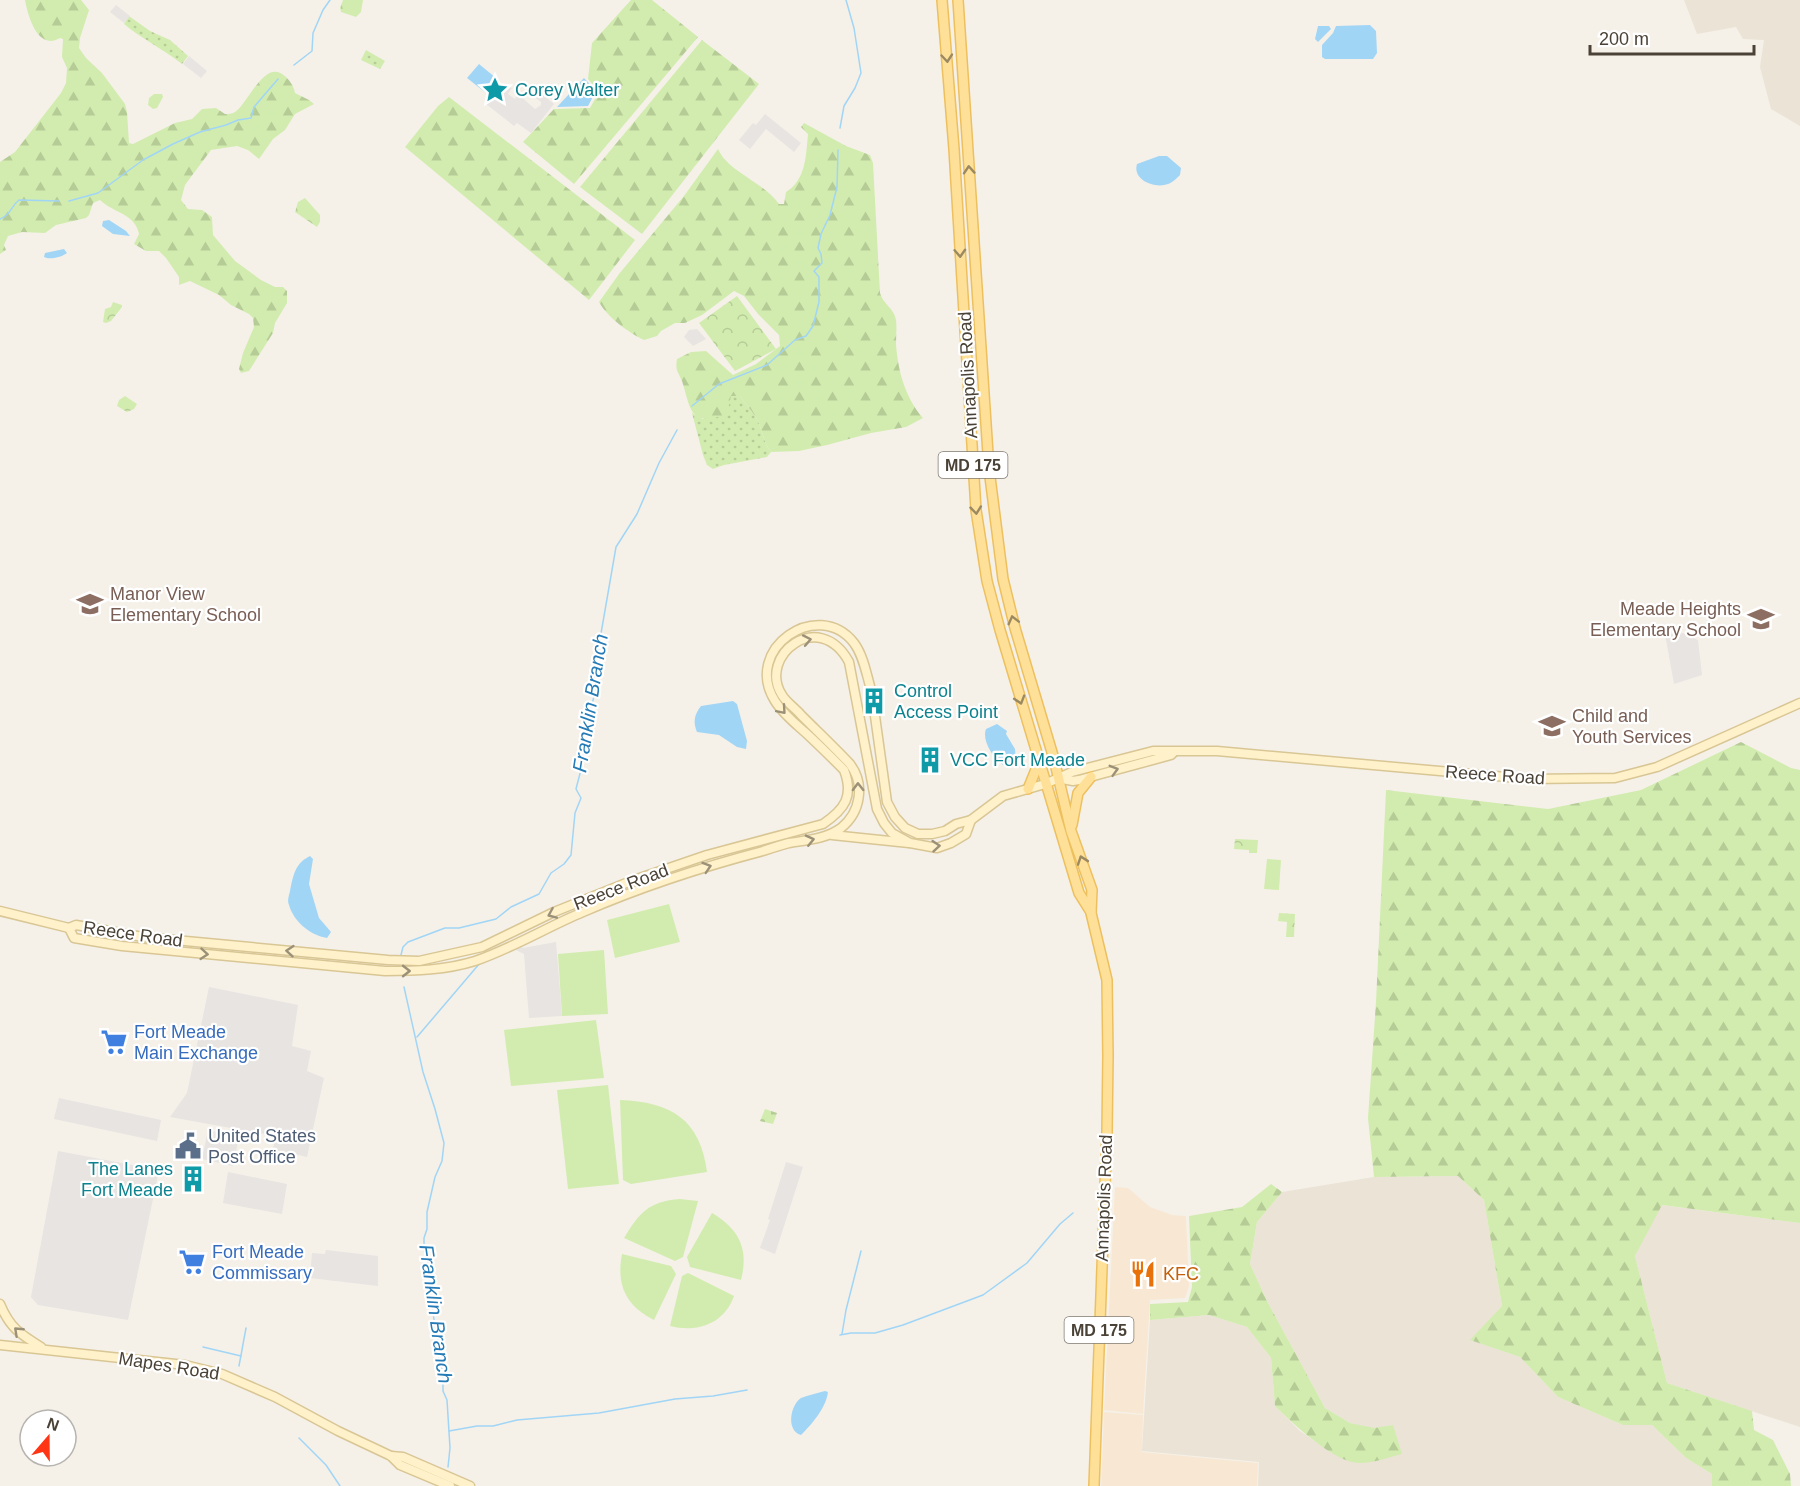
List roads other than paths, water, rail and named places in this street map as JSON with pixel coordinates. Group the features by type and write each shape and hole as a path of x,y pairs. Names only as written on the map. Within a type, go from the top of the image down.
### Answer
{"main road":[{"name":"Annapolis Road","path":"942,0 954,149 976,510 987,580 1003,642 1079,893 1092,913"},
{"name":"Annapolis Road","path":"958,0 994,522 1003,579 1071,831 1092,890 1092,913 1107,980 1108,1056 1094,1486"},
{"path":"968,376 974,388 980,394 985,394"},
{"path":"1028,789 1039,762"},
{"path":"1071,831 1078,793 1091,777"}],"street":[{"name":"Reece Road","path":"0,911 69,928 75,925 143,937 399,960 419,961 482,946 554,912 631,881 707,855 823,824 837,814 845,803 849,790 844,770 788,717 769,689 769,662 773,650 790,633 802,628 825,626 846,635 862,658 870,686"},
{"path":"832,835 850,819 856,807 860,783 858,774 782,695 776,674 782,656 789,647 808,638 821,638 832,642 842,649 849,662 877,809 892,833 910,843"},
{"name":"Reece Road","path":"875,716 887,802 895,817 905,828 918,834 932,834 970,820 1003,796 1153,751 1228,752 1480,776 1615,778 1657,767 1800,704"},
{"name":"Reece Road","path":"1057,778 1073,781 1091,777 1171,755 1177,750"},
{"name":"Reece Road","path":"69,928 74,938 122,946 376,970 422,971 474,961 581,913 659,883 737,858 832,835 937,848 966,834 970,820"},
{"path":"0,1304 13,1328 44,1349"},
{"name":"Mapes Road","path":"0,1345 185,1365 222,1374 255,1387 391,1456 400,1465 450,1486"},
{"name":"Mapes Road","path":"391,1456 403,1457 470,1486"}],"water":[{"path":"1370,25 1376,31 1377,53 1373,59 1325,59 1322,57 1322,45 1336,26"},
{"path":"1318,26 1329,26 1331,29 1318,42 1315,39"},
{"path":"479,64 496,78 486,93 467,78"},
{"path":"584,78 596,91 588,106 557,107"},
{"path":"1159,156 1167,156 1181,168 1177,178 1163,185 1146,182 1141,179 1136,170 1137,164"},
{"path":"109,220 130,236 113,234 102,226 103,221"},
{"path":"64,249 67,253 62,256 44,257 45,253"},
{"path":"733,701 737,704 747,741 746,749 737,747 719,735 697,732 695,719 701,706"},
{"path":"997,724 1007,731 1006,734 1015,749 1016,762 1007,767 994,756 986,739 986,729"},
{"path":"310,856 313,859 309,884 319,918 331,932 327,938 304,927 291,911 288,903 296,870 301,862"},
{"path":"828,1392 827,1398 818,1415 801,1435 796,1433 791,1418 797,1401"}],"waterway":[{"path":"294,65 312,51 313,33 330,0"},
{"name":"Franklin Branch","path":"840,128 844,106 861,73 854,28 846,0"},
{"path":"69,201 98,193 143,160 173,144 200,132 251,118 254,107 278,79"},
{"name":"Franklin Branch","path":"692,406 719,384 767,365 795,340 806,336 813,326 819,302 819,277 814,271 822,263 818,248 837,187 838,150"},
{"path":"0,219 19,200 59,201"},
{"name":"Franklin Branch","path":"401,955 403,947 408,942 445,928 459,928 496,919 511,907 539,894 551,873 564,864 571,855 575,813 581,798 576,789 595,692 595,668 616,547 637,514 659,463 677,430"},
{"path":"417,1037 480,963"},
{"name":"Franklin Branch","path":"404,987 423,1072 444,1143 442,1161 435,1177 427,1212 424,1251 430,1269 429,1283 435,1327 438,1332 437,1351 443,1374 443,1391 447,1400 450,1448 448,1467"},
{"path":"840,1335 875,1333 983,1295 1027,1263 1060,1224 1073,1213"},
{"path":"842,1334 861,1251"},
{"path":"239,1366 246,1328"},
{"path":"203,1347 241,1356"},
{"path":"449,1431 477,1426 493,1426 517,1420 599,1413 675,1399 747,1390"},
{"path":"299,1438 326,1465 340,1486"}],"tunnel":[{"path":"870,686 875,716"}],"place":[{"name":"Corey Walter","path":"495,90"},
{"name":"Manor View Elementary School","path":"90,604"},
{"name":"Meade Heights Elementary School","path":"1761,619"},
{"name":"Control Access Point","path":"874,701"},
{"name":"Child and Youth Services","path":"1552,726"},
{"name":"VCC Fort Meade","path":"930,760"},
{"name":"Fort Meade Main Exchange","path":"114,1042"},
{"name":"United States Post Office","path":"188,1146"},
{"name":"The Lanes Fort Meade","path":"193,1179"},
{"name":"Fort Meade Commissary","path":"192,1262"},
{"name":"KFC","path":"1143,1274"}]}
